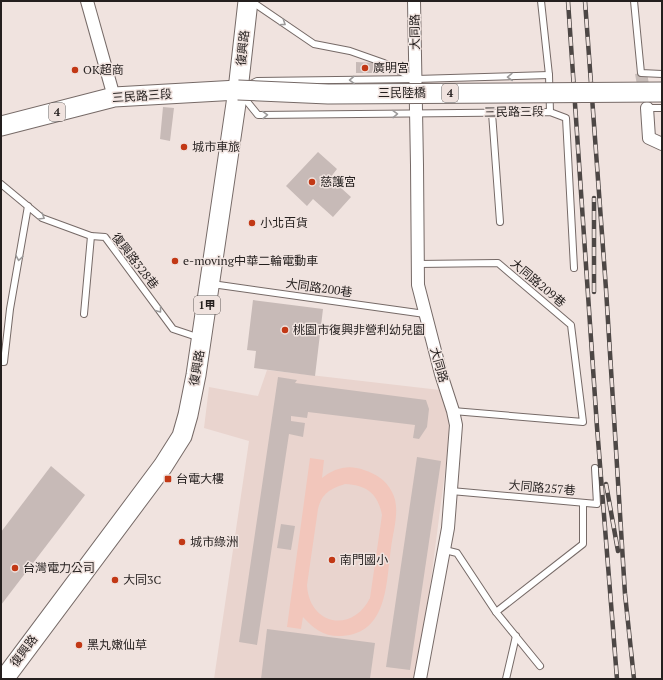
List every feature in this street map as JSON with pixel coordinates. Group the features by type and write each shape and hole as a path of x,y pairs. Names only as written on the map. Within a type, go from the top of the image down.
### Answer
{"main road":[{"name":"復興路","path":"4,679 174,451 182,436 188,415 203,339 249,1"},
{"name":"三民路三段","path":"1,126 114,97 238,90"},
{"name":"三民陸橋","path":"238,90 328,94 662,92"}],"street":[{"path":"87,1 114,97"},
{"name":"大同路","path":"414,1 418,285 456,425 445,550 420,679"},
{"path":"647,108 649,138 662,144"}],"lane":[{"path":"249,1 314,44 350,51 384,63 416,79"},
{"path":"541,1 549,75"},
{"path":"634,1 642,73 662,74"},
{"name":"三民路三段","path":"549,75 550,112 258,115 238,90 257,81 416,79 549,75"},
{"path":"647,108 662,108"},
{"path":"550,112 566,118 574,268"},
{"path":"492,113 500,222"},
{"name":"復興路328巷","path":"1,184 42,218 92,236 105,237 173,329 203,339"},
{"path":"1,362 4,362 10,309 28,206"},
{"path":"84,314 92,236"},
{"name":"大同路209巷","path":"418,264 498,263 571,325 583,422 453,411"},
{"name":"大同路200巷","path":"210,284 426,314"},
{"name":"大同路257巷","path":"451,491 597,504 595,468"},
{"path":"496,612 583,544 583,503"},
{"path":"445,550 457,553 496,612 540,666"},
{"path":"506,679 516,636"}],"shaded area":[{"name":"南門國小","path":"267,370 440,390 451,426 418,679 214,679 249,441 204,428 209,387 258,396"},
{"path":"310,458 324,460 322,478 337,469 347,467 358,468 377,476 387,484 395,498 396,520 388,576 382,604 376,616 368,626 357,633 342,636 325,634 311,625 303,617 301,629 287,627","holes":["345,484 360,486 374,496 378,501 382,515 370,598 362,609 353,617 343,620 332,620 323,616 315,609 310,599 307,585 318,509 324,495 327,492"]}],"building":[{"name":"廣明宮","path":"356,62 374,63 374,73 356,73"},
{"path":"163,107 174,108 170,141 160,139"},
{"name":"慈護宮","path":"318,152 337,169 330,178 351,197 333,217 313,199 307,206 286,186"},
{"name":"桃園市復興非營利幼兒園","path":"253,300 323,309 315,376 254,368 256,351 247,350"},
{"path":"278,377 297,380 295,383 426,400 429,409 427,427 419,439 413,438 415,425 308,412 307,418 291,416 291,421 305,423 303,437 289,434 257,645 239,642"},
{"path":"417,457 441,461 410,670 386,667"},
{"name":"台灣電力公司","path":"51,466 85,495 1,605 1,532"},
{"path":"281,524 295,526 291,550 277,548"},
{"path":"267,629 375,643 370,679 261,679"}],"tunnel":[{"path":"641,73 645,97"}],"railway":[{"path":"568,1 597,427 617,679"},
{"path":"585,1 606,289 625,594 634,679"},
{"path":"594,198 594,292"},
{"path":"606,484 618,551"}],"place":[{"name":"廣明宮","path":"365,68"},
{"name":"OK超商","path":"75,70"},
{"name":"城市車旅","path":"184,147"},
{"name":"慈護宮","path":"312,182"},
{"name":"小北百貨","path":"252,223"},
{"name":"e-moving中華二輪電動車","path":"175,261"},
{"name":"桃園市復興非營利幼兒園","path":"285,330"},
{"name":"台電大樓","path":"168,479"},
{"name":"城市綠洲","path":"182,542"},
{"name":"南門國小","path":"332,560"},
{"name":"台灣電力公司","path":"15,568"},
{"name":"大同3C","path":"115,580"},
{"name":"黑丸嫩仙草","path":"79,645"}]}
